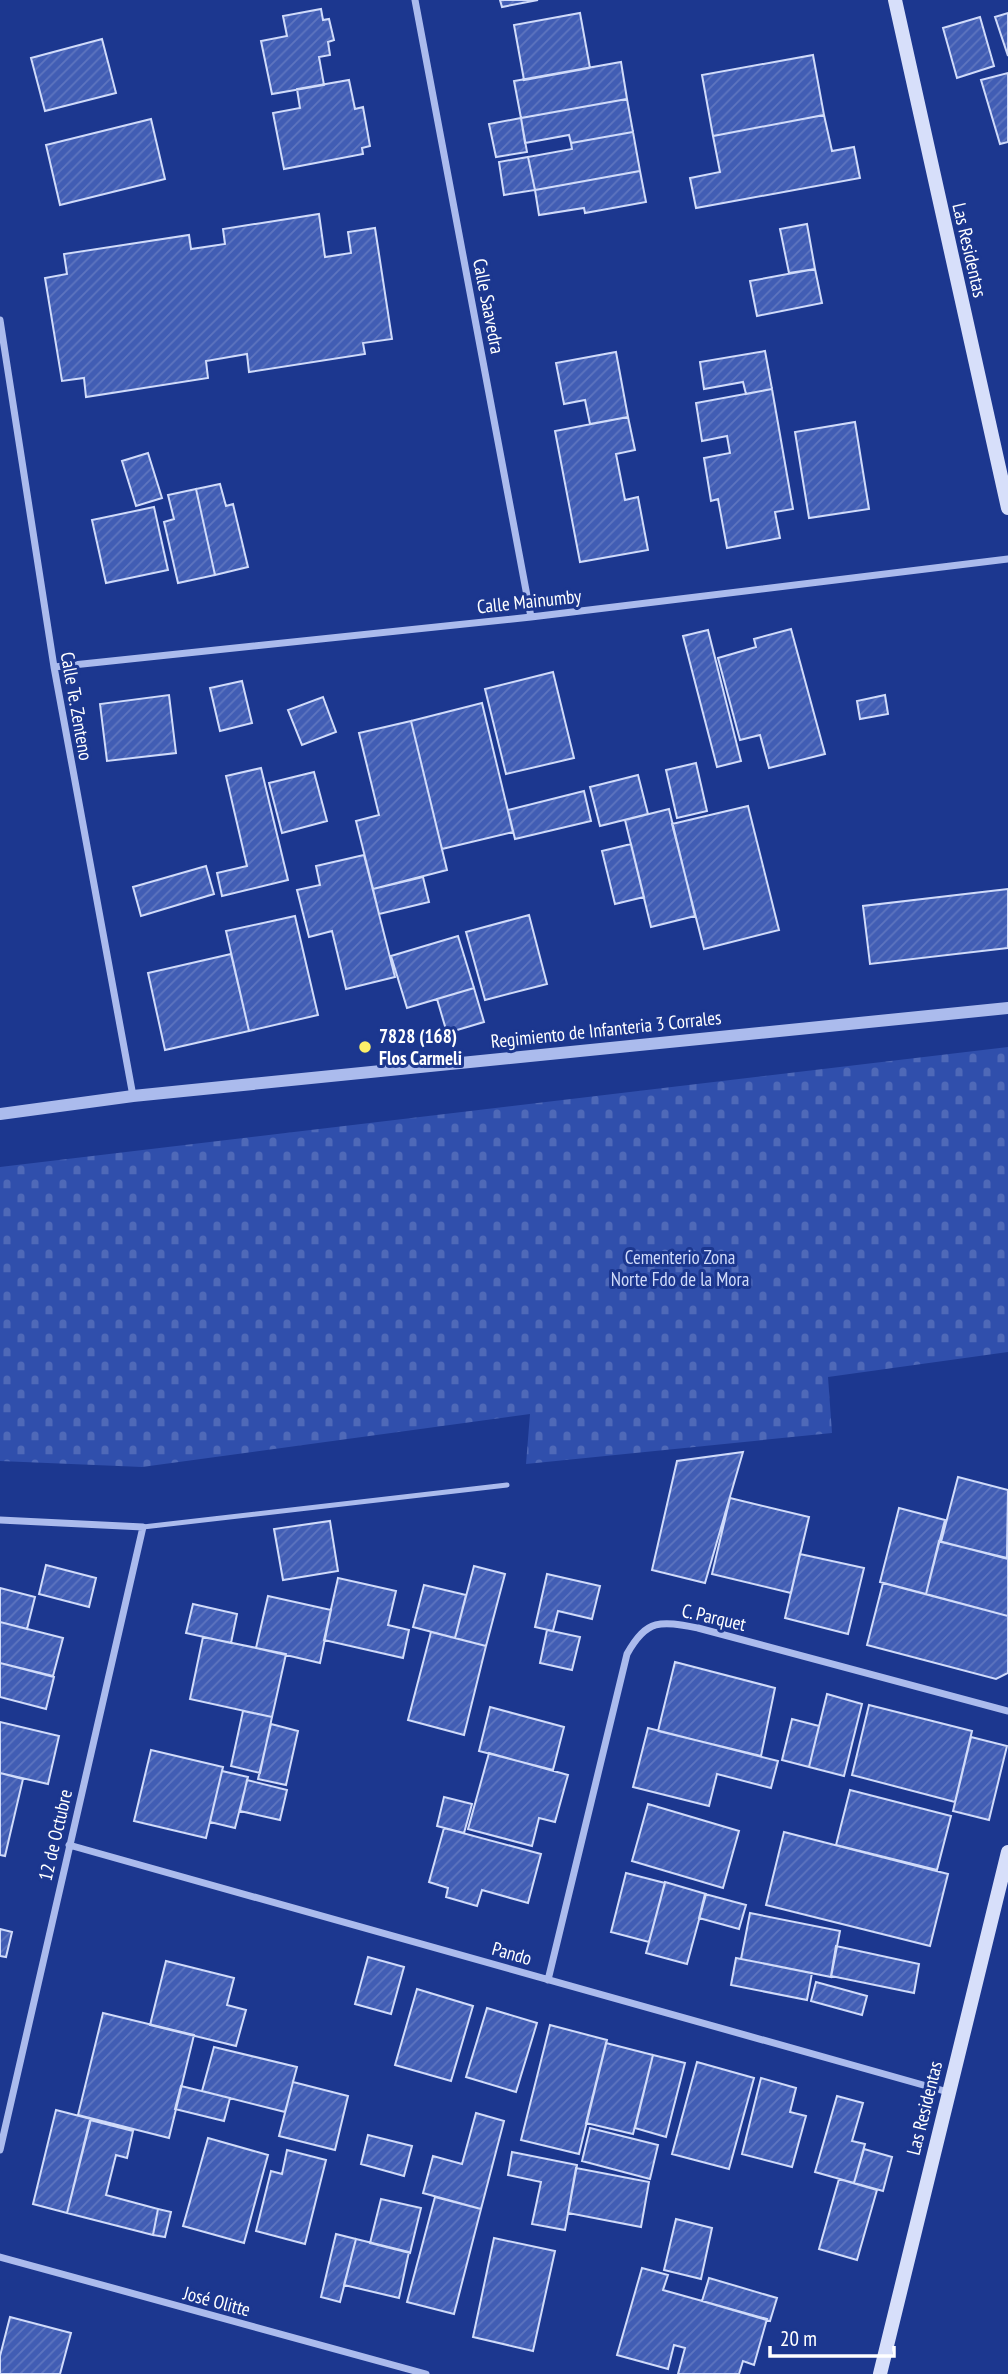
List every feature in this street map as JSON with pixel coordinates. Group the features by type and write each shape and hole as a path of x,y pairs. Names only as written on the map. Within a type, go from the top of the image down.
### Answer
{"main road":[{"name":"Las Residentas","path":"895,0 1008,508"},
{"name":"Las Residentas","path":"880,2374 1008,1852"}],"street":[{"name":"Calle Saavedra","path":"415,0 531,617"},
{"name":"Calle Te. Zenteno","path":"0,320 54,667 133,1096"},
{"name":"Calle Mainumby","path":"54,667 531,617 1008,559"},
{"name":"Regimiento de Infanteria 3 Corrales","path":"0,1114 133,1096 1008,1008"},
{"path":"0,1520 143,1527"},
{"name":"12 de Octubre","path":"0,2150 143,1527"},
{"name":"C. Parquet","path":"548,1979 627,1654 637,1636 647,1628 668,1622 698,1628 1008,1711"},
{"name":"Pando","path":"69,1845 948,2092"},
{"name":"José Olitte","path":"0,2258 426,2374"}],"lane":[{"path":"143,1527 507,1485"}],"green space":[{"name":"Cementerio Zona Norte Fdo de la Mora","path":"1008,1047 1008,1352 828,1377 832,1433 526,1464 530,1414 142,1467 0,1461 0,1167"}],"building":[{"path":"500,0 538,0 502,7"},
{"path":"321,9 323,20 329,19 334,40 328,42 330,55 319,57 324,85 272,94 261,41 287,36 283,16"},
{"path":"580,13 590,68 524,80 514,25"},
{"path":"1008,13 1008,56 995,17"},
{"path":"980,17 994,66 957,78 943,28"},
{"path":"102,39 116,93 45,111 31,58"},
{"path":"813,55 824,115 713,136 702,75"},
{"path":"621,62 627,99 521,118 514,81"},
{"path":"1008,73 1008,142 1000,144 981,80"},
{"path":"349,80 355,109 363,107 370,146 362,148 363,154 284,169 273,113 300,108 297,89"},
{"path":"627,99 633,132 571,143 569,135 525,143 521,118"},
{"path":"824,115 832,151 854,147 860,178 696,208 690,178 720,172 713,136"},
{"path":"521,118 527,152 496,157 489,124"},
{"path":"151,119 165,179 60,205 46,145"},
{"path":"633,132 640,171 535,190 528,157 572,149 571,143"},
{"path":"528,157 535,190 504,195 499,162"},
{"path":"640,171 646,202 585,213 584,208 539,215 535,190"},
{"path":"319,214 325,257 351,253 348,232 375,228 392,339 363,343 365,354 249,372 247,354 206,361 208,378 86,397 84,378 62,381 45,278 67,274 64,254 189,235 191,249 225,244 223,229"},
{"path":"807,224 815,269 789,273 780,229"},
{"path":"815,269 822,303 757,316 750,281"},
{"path":"765,351 772,389 746,394 743,382 704,389 700,362"},
{"path":"616,352 628,417 590,424 585,400 564,404 556,363"},
{"path":"772,389 793,509 775,512 780,538 727,548 718,499 711,501 704,458 730,453 727,436 702,441 696,403"},
{"path":"628,417 635,450 616,454 625,500 638,497 648,550 580,562 555,431"},
{"path":"855,422 869,509 809,518 795,432"},
{"path":"148,453 162,498 136,506 122,461"},
{"path":"220,484 226,506 233,504 248,567 215,575 196,489"},
{"path":"196,489 215,575 178,583 164,522 174,519 168,495"},
{"path":"154,507 168,570 106,583 92,520"},
{"path":"791,629 825,754 769,768 760,735 740,740 718,658 756,647 754,639"},
{"path":"708,630 741,761 717,767 683,636"},
{"path":"553,672 574,758 506,774 485,689"},
{"path":"242,681 252,723 220,731 210,688"},
{"path":"169,695 176,753 107,761 100,704"},
{"path":"885,695 888,714 860,719 857,701"},
{"path":"323,697 336,732 302,745 288,710"},
{"path":"482,703 513,832 442,849 411,721"},
{"path":"411,721 447,870 373,889 356,821 379,815 359,733"},
{"path":"696,763 707,811 677,818 666,770"},
{"path":"261,768 288,880 222,896 217,873 247,866 226,776"},
{"path":"314,772 327,821 282,833 269,783"},
{"path":"638,775 648,814 600,826 590,787"},
{"path":"584,791 591,821 515,839 508,810"},
{"path":"748,806 779,930 704,949 672,824"},
{"path":"669,809 695,916 651,927 625,820"},
{"path":"631,844 644,897 615,904 602,851"},
{"path":"364,855 395,977 346,989 332,931 309,937 297,890 320,885 316,866"},
{"path":"206,866 214,894 141,916 133,887"},
{"path":"423,877 429,902 379,914 373,889"},
{"path":"1008,889 1008,948 870,964 863,906"},
{"path":"529,915 547,984 485,1000 466,932"},
{"path":"295,916 318,1015 249,1031 226,931"},
{"path":"458,936 474,988 407,1008 391,956"},
{"path":"231,954 249,1031 165,1050 148,973"},
{"path":"474,988 484,1022 447,1033 437,999"},
{"path":"743,1452 705,1583 652,1570 677,1461"},
{"path":"958,1477 1008,1490 1007,1558 941,1542"},
{"path":"730,1498 809,1517 791,1593 712,1574"},
{"path":"899,1508 945,1520 926,1594 880,1582"},
{"path":"330,1521 338,1571 283,1580 274,1529"},
{"path":"939,1541 1008,1559 1008,1616 926,1594"},
{"path":"800,1554 864,1568 848,1634 785,1618"},
{"path":"46,1565 96,1578 89,1607 39,1594"},
{"path":"474,1566 505,1574 486,1646 455,1638"},
{"path":"547,1574 600,1586 592,1619 558,1611 553,1631 535,1627"},
{"path":"338,1578 396,1591 388,1625 409,1630 403,1658 324,1640"},
{"path":"883,1583 1008,1616 1008,1673 996,1679 867,1645"},
{"path":"424,1585 466,1595 455,1638 413,1627"},
{"path":"0,1588 35,1597 27,1629 0,1622"},
{"path":"268,1596 331,1610 320,1663 256,1648"},
{"path":"193,1604 237,1614 231,1643 186,1633"},
{"path":"0,1622 63,1638 53,1676 0,1663"},
{"path":"547,1630 580,1637 572,1670 540,1663"},
{"path":"431,1632 486,1646 464,1735 408,1720"},
{"path":"203,1637 286,1654 272,1717 190,1699"},
{"path":"675,1662 775,1688 761,1756 658,1731"},
{"path":"0,1663 54,1677 46,1709 0,1697"},
{"path":"827,1694 862,1704 844,1776 809,1767"},
{"path":"869,1705 972,1731 955,1802 852,1775"},
{"path":"490,1707 564,1727 553,1770 479,1751"},
{"path":"243,1711 272,1717 260,1773 231,1766"},
{"path":"792,1719 819,1726 809,1767 782,1760"},
{"path":"0,1722 59,1736 48,1784 0,1773"},
{"path":"271,1724 298,1731 286,1785 258,1779"},
{"path":"648,1728 778,1761 771,1788 717,1774 709,1806 633,1787"},
{"path":"971,1737 1007,1746 989,1820 953,1811"},
{"path":"151,1750 223,1767 206,1838 134,1821"},
{"path":"489,1753 568,1775 555,1822 539,1818 532,1846 468,1829"},
{"path":"222,1771 248,1777 235,1828 210,1822"},
{"path":"0,1773 23,1779 5,1856 0,1855"},
{"path":"247,1780 287,1790 280,1820 240,1811"},
{"path":"850,1790 951,1816 937,1870 836,1845"},
{"path":"444,1797 472,1804 464,1833 437,1826"},
{"path":"648,1804 739,1831 723,1888 632,1861"},
{"path":"444,1828 541,1854 528,1903 482,1890 477,1906 446,1897 448,1888 429,1882"},
{"path":"784,1832 948,1874 930,1946 766,1905"},
{"path":"626,1873 665,1883 649,1942 611,1932"},
{"path":"665,1882 706,1894 687,1964 646,1953"},
{"path":"705,1894 746,1905 739,1929 699,1918"},
{"path":"750,1913 840,1931 831,1977 741,1959"},
{"path":"0,1929 12,1932 6,1957 0,1956"},
{"path":"836,1946 919,1964 914,1993 831,1976"},
{"path":"368,1957 404,1967 391,2014 355,2004"},
{"path":"736,1958 812,1973 807,2000 731,1985"},
{"path":"166,1961 234,1978 227,2005 246,2010 236,2046 150,2025"},
{"path":"816,1982 867,1996 862,2015 811,2001"},
{"path":"417,1989 473,2006 451,2081 395,2065"},
{"path":"487,2008 537,2023 516,2092 466,2077"},
{"path":"103,2013 194,2035 169,2138 78,2115"},
{"path":"550,2025 607,2040 579,2154 521,2140"},
{"path":"606,2043 653,2055 633,2134 586,2123"},
{"path":"214,2047 297,2067 285,2112 202,2091"},
{"path":"653,2055 685,2063 666,2137 635,2128"},
{"path":"697,2062 754,2078 729,2169 672,2154"},
{"path":"761,2078 796,2088 790,2112 806,2116 792,2167 742,2154"},
{"path":"293,2082 348,2096 335,2150 279,2136"},
{"path":"181,2086 230,2098 224,2121 175,2109"},
{"path":"837,2096 863,2103 852,2141 865,2144 854,2183 815,2172"},
{"path":"56,2110 91,2119 67,2213 33,2204"},
{"path":"476,2113 504,2121 481,2209 423,2193 433,2156 462,2164"},
{"path":"90,2120 133,2131 127,2158 116,2155 106,2195 158,2209 153,2235 67,2213"},
{"path":"590,2128 658,2145 650,2179 582,2161"},
{"path":"368,2135 412,2146 404,2176 361,2164"},
{"path":"208,2138 268,2155 244,2243 183,2226"},
{"path":"864,2149 892,2157 883,2191 854,2183"},
{"path":"287,2150 326,2160 305,2244 256,2231 271,2171 282,2174"},
{"path":"512,2152 577,2165 565,2230 532,2224 541,2182 508,2175"},
{"path":"576,2168 649,2182 641,2227 568,2213"},
{"path":"839,2179 877,2190 857,2260 819,2249"},
{"path":"435,2197 481,2209 454,2314 407,2302"},
{"path":"381,2199 421,2208 410,2253 370,2243"},
{"path":"158,2209 171,2212 165,2237 153,2235"},
{"path":"676,2219 712,2228 701,2279 664,2270"},
{"path":"336,2234 356,2239 340,2302 321,2297"},
{"path":"494,2238 555,2251 533,2351 473,2337"},
{"path":"356,2239 409,2252 399,2298 344,2285"},
{"path":"642,2268 668,2275 663,2290 767,2319 754,2365 743,2361 739,2374 678,2374 685,2348 674,2345 668,2369 617,2355"},
{"path":"709,2278 777,2298 770,2321 702,2301"},
{"path":"10,2317 71,2333 60,2374 0,2374 0,2356"}],"place":[{"name":"7828 (168) Flos Carmeli","path":"365,1047"}]}
